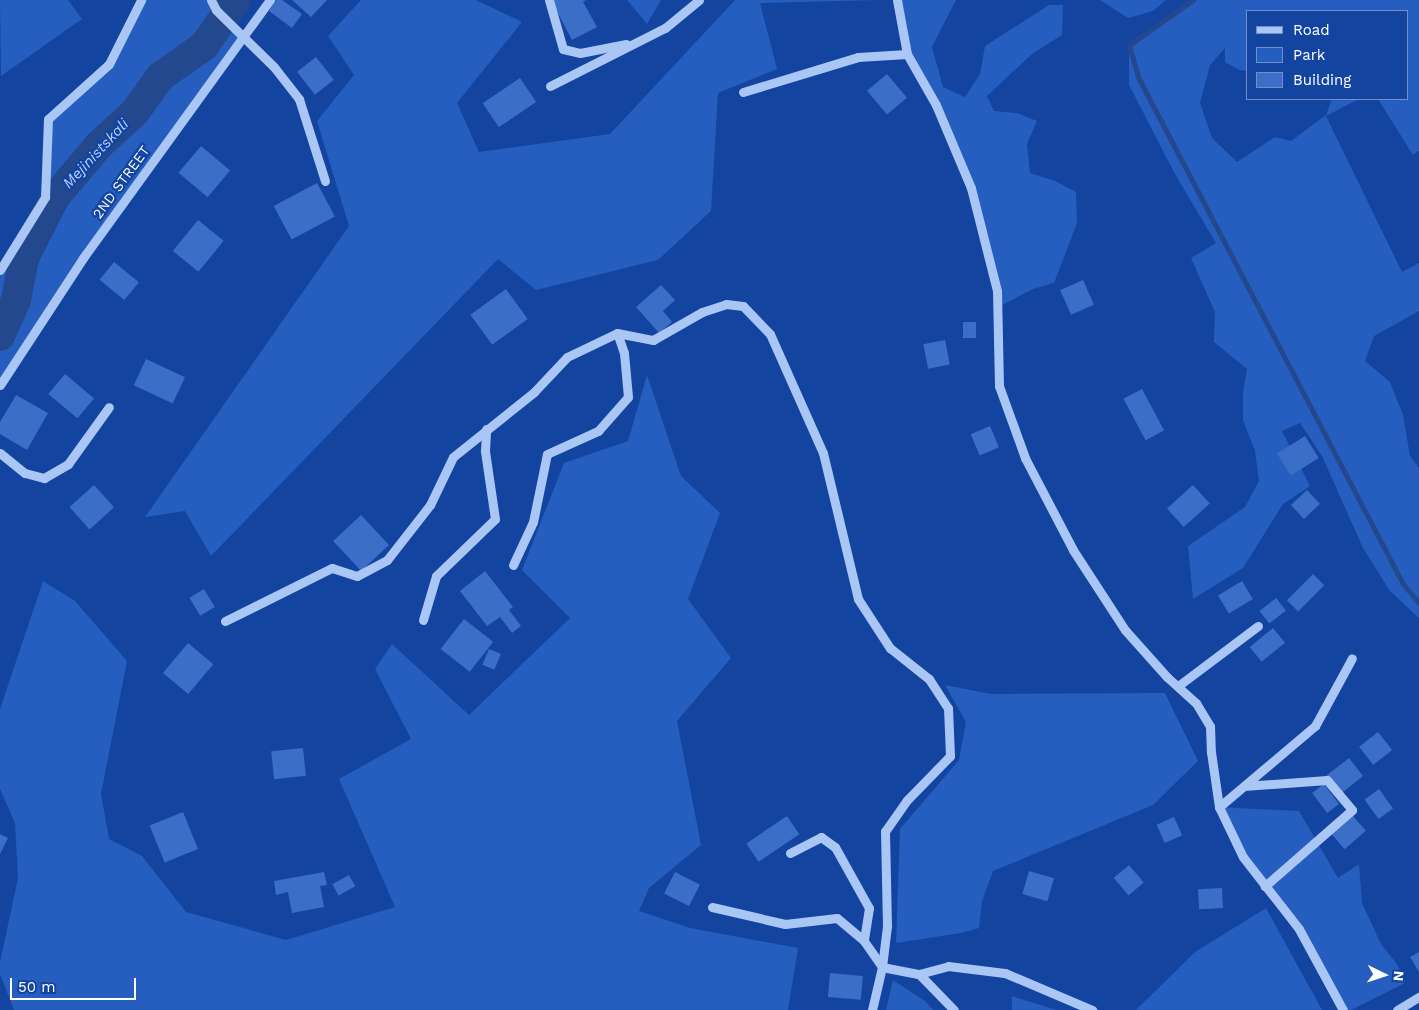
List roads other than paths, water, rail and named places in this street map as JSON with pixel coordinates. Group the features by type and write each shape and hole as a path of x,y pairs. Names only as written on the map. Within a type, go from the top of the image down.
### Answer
{"street":[{"path":"0,270 44,199 48,119 109,64 142,0"},
{"path":"211,0 216,10 274,67 298,99 325,181"},
{"name":"2ND STREET","path":"0,385 83,258 240,34 270,0"},
{"path":"549,0 564,49 580,53 637,42"},
{"path":"550,86 665,28 699,0"},
{"path":"897,0 907,54 936,105 971,188 997,291 999,386 1025,458 1073,550 1125,630 1196,703 1210,726 1210,752 1219,807 1243,857 1299,929 1343,1010"},
{"path":"744,92 858,57 907,54"},
{"path":"225,621 332,568 357,576 387,560 430,505 453,457 534,392 567,357 617,333 653,340 702,312 726,304 743,306 770,334 823,453 858,599 890,648 929,679 948,708 950,756 907,800 885,831 887,926 882,967 872,1010"},
{"path":"513,565 533,522 547,454 598,431 628,397 624,354 617,333"},
{"path":"0,453 25,472 44,478 68,464 109,407"},
{"path":"423,620 436,576 495,519 485,452 486,429"},
{"path":"1178,686 1258,626"},
{"path":"1219,807 1315,726 1352,658"},
{"path":"1244,786 1327,780 1352,810 1265,886"},
{"path":"790,853 821,837 835,847 869,908 864,941"},
{"path":"712,907 785,924 837,918 864,941 882,967 919,974 948,966 1005,973 1092,1010"},
{"path":"919,974 954,1010"},
{"path":"1397,1010 1419,997"}],"waterway":[{"name":"Mejinistskali","path":"0,336 16,300 24,258 55,197 99,145 135,112 160,77 204,46 236,0"},
{"path":"1193,0 1129,45 1138,77 1403,584 1419,603"}]}
